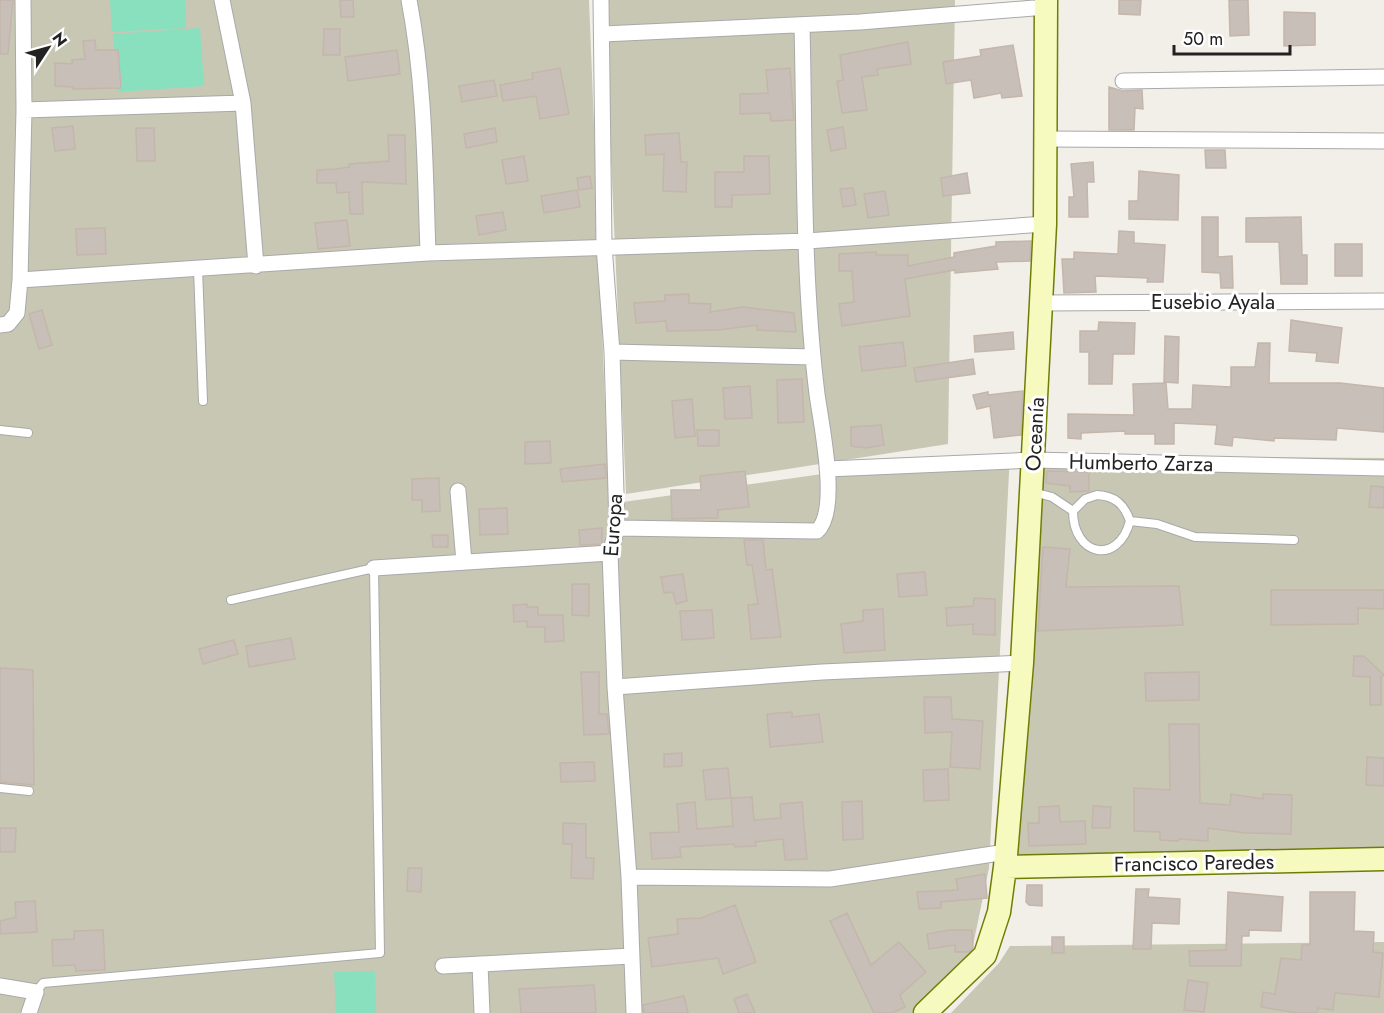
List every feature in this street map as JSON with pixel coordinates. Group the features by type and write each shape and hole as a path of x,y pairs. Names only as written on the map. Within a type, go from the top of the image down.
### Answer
{"street":[{"path":"0,325 8,324 17,314 20,280 24,110 23,0"},
{"path":"222,0 243,103 256,266"},
{"path":"410,0 416,34 428,253"},
{"name":"Europa","path":"601,0 604,246 612,352 617,528 610,553 615,687 629,877 634,1013"},
{"path":"603,34 802,25 1046,4"},
{"name":"Oceanía","path":"925,1013 985,955 999,912 1006,859 1022,663 1045,224 1046,4"},
{"path":"617,528 817,531 828,514 827,469 813,357 807,241 802,25"},
{"path":"1123,81 1384,77"},
{"path":"24,110 243,103"},
{"path":"1044,139 1384,141"},
{"path":"20,280 428,253 807,241 1045,224"},
{"name":"Eusebio Ayala","path":"1041,303 1384,301"},
{"path":"612,352 813,357"},
{"name":"Humberto Zarza","path":"827,469 1033,460 1384,468"},
{"path":"458,491 464,562"},
{"path":"374,568 610,553"},
{"path":"615,687 822,672 1022,663"},
{"path":"629,877 830,879 1006,859"},
{"name":"Francisco Paredes","path":"1006,859 1384,859"},
{"path":"443,966 632,956"},
{"path":"480,964 482,1013"},
{"path":"0,986 36,992 29,1013"}],"lane":[{"path":"198,269 203,401"},
{"path":"0,430 27,433"},
{"path":"1032,492 1052,497 1073,511"},
{"path":"1097,495 1109,496 1120,502 1130,521 1125,537 1116,546 1105,550 1093,549 1082,543 1075,532 1073,511 1085,499 1097,495"},
{"path":"1130,521 1157,524 1195,537 1294,540"},
{"path":"36,992 43,983 380,952 374,568 231,600"},
{"path":"0,788 29,791"}],"shaded area":[{"path":"0,0 589,0 609,504 936,458 1010,453 989,868 971,955 912,1013 0,1013"},
{"path":"604,0 955,0 948,444 626,494"},
{"path":"1030,456 1384,458 1384,859 1011,861"},
{"path":"1384,942 1384,1013 951,1013 999,963 1010,946"}],"green space":[{"path":"110,0 185,0 186,28 112,32"},
{"path":"200,28 204,86 118,92 113,34"},
{"path":"375,971 376,1013 336,1013 334,972"}],"building":[{"path":"0,0 13,0 8,54 0,54"},
{"path":"340,0 353,0 354,17 341,17"},
{"path":"1119,0 1141,0 1140,15 1119,14"},
{"path":"1229,0 1248,0 1249,35 1230,36"},
{"path":"1284,12 1315,13 1315,45 1284,46"},
{"path":"324,29 340,29 340,55 323,55"},
{"path":"95,40 96,50 118,50 121,88 73,89 73,87 55,86 55,63 72,64 72,60 85,59 83,41"},
{"path":"908,42 911,64 877,69 878,75 862,77 867,110 842,113 837,81 843,80 840,55"},
{"path":"1013,45 1022,96 1002,98 1001,93 974,98 971,80 946,84 943,62 981,56 980,50"},
{"path":"397,50 400,74 348,81 345,57"},
{"path":"560,68 569,114 540,119 536,96 503,101 500,85 533,79 532,73"},
{"path":"790,68 794,120 771,121 770,113 740,114 740,94 768,93 766,70"},
{"path":"494,80 497,96 462,102 459,86"},
{"path":"1109,87 1123,91 1142,90 1143,109 1135,108 1134,130 1109,130"},
{"path":"73,126 75,149 55,151 52,128"},
{"path":"843,127 846,148 831,151 827,130"},
{"path":"136,128 154,128 155,161 137,161"},
{"path":"495,128 497,142 466,148 464,134"},
{"path":"679,133 681,162 687,162 686,192 663,191 664,154 646,155 645,135"},
{"path":"388,135 405,135 406,184 362,182 363,214 350,214 349,192 337,193 336,183 317,183 317,170 349,167 349,164 389,161"},
{"path":"1205,150 1225,150 1226,168 1206,168"},
{"path":"524,156 528,181 506,184 502,160"},
{"path":"744,156 769,156 770,194 732,195 732,207 715,207 715,172 744,172"},
{"path":"1093,162 1094,182 1087,182 1088,217 1069,217 1069,197 1074,197 1071,164"},
{"path":"1139,171 1179,175 1178,220 1129,219 1129,201 1138,201"},
{"path":"967,173 970,193 943,196 941,178"},
{"path":"590,176 592,188 579,190 577,178"},
{"path":"853,188 856,205 843,207 840,189"},
{"path":"577,190 580,207 544,213 541,196"},
{"path":"885,191 889,215 868,218 864,194"},
{"path":"503,212 506,230 479,235 476,216"},
{"path":"1202,217 1218,217 1218,257 1232,256 1233,288 1221,288 1220,273 1202,272"},
{"path":"1301,217 1302,255 1307,255 1307,284 1281,284 1279,242 1246,242 1246,218"},
{"path":"347,220 350,246 318,249 315,223"},
{"path":"105,228 106,254 77,255 76,229"},
{"path":"1119,231 1134,232 1134,243 1165,245 1163,282 1147,282 1148,278 1095,276 1096,292 1064,293 1062,259 1074,259 1074,252 1118,254"},
{"path":"1031,241 1030,261 996,262 998,269 955,273 955,270 905,279 910,316 842,326 839,304 854,302 852,271 839,271 839,254 876,252 876,255 908,255 908,266 954,257 954,253 996,246 996,242"},
{"path":"1335,244 1362,244 1362,276 1335,276"},
{"path":"689,294 689,303 711,304 710,312 743,307 794,313 796,332 757,330 757,325 719,330 667,331 666,321 636,323 634,303 665,301 665,295"},
{"path":"42,310 52,345 39,349 29,314"},
{"path":"1291,320 1342,328 1338,363 1316,361 1317,353 1289,351"},
{"path":"1099,322 1135,323 1134,354 1113,354 1112,384 1089,384 1089,352 1080,352 1080,331 1098,331"},
{"path":"1013,332 1014,349 975,352 974,336"},
{"path":"1165,336 1179,337 1178,383 1164,382"},
{"path":"903,342 906,366 862,371 859,347"},
{"path":"1258,343 1270,343 1269,383 1340,383 1384,388 1384,432 1337,428 1336,440 1274,438 1274,441 1233,437 1232,446 1215,444 1217,425 1174,423 1174,444 1155,444 1155,434 1125,434 1125,431 1081,433 1081,439 1068,438 1068,414 1134,415 1133,384 1166,383 1168,409 1192,409 1193,385 1231,387 1231,367 1255,367"},
{"path":"973,359 975,374 916,382 914,368"},
{"path":"802,379 804,422 778,423 777,380"},
{"path":"750,386 752,418 725,419 723,388"},
{"path":"1023,391 1021,435 994,438 990,406 977,409 973,395"},
{"path":"692,399 695,436 675,438 672,401"},
{"path":"881,425 884,445 866,448 851,446 851,427"},
{"path":"697,430 719,430 719,446 698,446"},
{"path":"550,441 551,463 525,464 525,442"},
{"path":"605,464 606,478 562,482 560,469"},
{"path":"745,471 749,507 718,510 718,518 672,519 671,490 701,490 700,476"},
{"path":"1047,471 1089,472 1089,491 1070,492 1070,486 1046,483"},
{"path":"439,478 440,511 422,512 422,500 412,500 412,479"},
{"path":"1371,486 1384,487 1384,508 1369,507"},
{"path":"507,508 508,534 480,535 479,509"},
{"path":"602,528 602,544 580,545 579,530"},
{"path":"432,535 448,535 448,547 433,547"},
{"path":"744,540 763,540 766,570 772,569 781,637 751,639 748,605 758,604 752,565 747,565"},
{"path":"1043,547 1070,549 1066,587 1179,586 1183,625 1038,631"},
{"path":"925,572 927,595 899,597 897,574"},
{"path":"683,574 687,601 676,604 673,592 664,593 661,577"},
{"path":"572,584 589,584 589,616 572,615"},
{"path":"1271,590 1384,590 1384,609 1358,608 1358,624 1271,625"},
{"path":"974,598 995,599 995,635 973,634 973,624 947,626 946,608 973,606"},
{"path":"527,604 527,607 538,607 538,615 563,615 564,641 545,642 545,627 527,627 527,621 514,622 513,605"},
{"path":"883,609 885,650 844,653 841,624 863,621 863,610"},
{"path":"712,610 714,638 682,640 680,611"},
{"path":"291,638 295,659 249,667 246,646"},
{"path":"234,640 238,654 203,664 199,649"},
{"path":"1354,656 1364,656 1384,675 1381,677 1381,705 1370,705 1370,677 1353,676"},
{"path":"0,668 33,670 34,785 0,782"},
{"path":"581,672 599,672 599,714 607,714 609,734 584,735"},
{"path":"1199,672 1199,700 1146,701 1145,673"},
{"path":"924,697 951,697 952,719 983,721 980,769 950,767 952,732 925,733"},
{"path":"792,712 792,717 819,714 823,742 770,747 767,714"},
{"path":"1169,724 1199,724 1200,803 1230,805 1231,794 1263,799 1263,794 1292,795 1291,834 1245,833 1208,828 1208,841 1179,839 1178,841 1160,840 1160,832 1134,831 1134,788 1170,790"},
{"path":"682,753 682,766 664,767 664,754"},
{"path":"1367,757 1384,758 1384,786 1366,785"},
{"path":"594,762 595,781 561,782 560,763"},
{"path":"728,768 731,798 706,800 703,770"},
{"path":"948,769 949,800 924,801 923,770"},
{"path":"752,797 754,820 781,818 780,804 802,802 807,859 785,860 783,839 755,842 756,846 735,847 734,844 680,847 681,857 652,859 650,833 679,832 677,804 695,802 697,829 733,826 731,798"},
{"path":"862,801 863,839 843,840 842,802"},
{"path":"1059,806 1060,822 1085,821 1086,844 1029,846 1028,823 1039,823 1039,807"},
{"path":"1093,806 1111,807 1110,828 1092,828"},
{"path":"563,823 586,824 586,858 594,858 593,879 571,878 572,844 563,844"},
{"path":"0,828 16,828 15,852 0,852"},
{"path":"408,868 422,868 421,892 407,891"},
{"path":"985,874 987,898 941,902 941,908 919,909 917,892 958,890 956,879"},
{"path":"1027,885 1042,885 1042,906 1029,905 1026,902"},
{"path":"1136,889 1149,889 1148,897 1180,899 1179,924 1152,923 1151,949 1133,949"},
{"path":"1228,892 1283,897 1281,931 1249,930 1249,936 1242,936 1241,966 1190,966 1189,951 1226,950"},
{"path":"1310,892 1355,892 1354,931 1374,932 1373,952 1383,953 1379,997 1335,993 1333,1010 1318,1008 1317,1013 1298,1013 1261,1007 1263,992 1275,994 1281,958 1301,960 1302,945 1310,945"},
{"path":"35,901 37,932 0,934 0,921 16,917 15,902"},
{"path":"735,905 756,962 723,974 718,958 652,967 648,938 678,934 677,919 701,918"},
{"path":"847,913 871,965 899,942 926,972 900,995 905,1007 892,1013 874,1013 830,921"},
{"path":"103,930 105,970 76,971 75,965 53,966 52,940 74,939 74,931"},
{"path":"949,930 972,930 973,948 969,952 955,952 955,945 929,949 927,934"},
{"path":"1052,937 1064,937 1064,953 1052,953"},
{"path":"1188,980 1208,983 1204,1012 1184,1010"},
{"path":"594,985 596,1013 521,1013 519,989"},
{"path":"747,994 755,1013 739,1013 734,999"},
{"path":"684,996 688,1013 644,1013 643,1005"}]}
